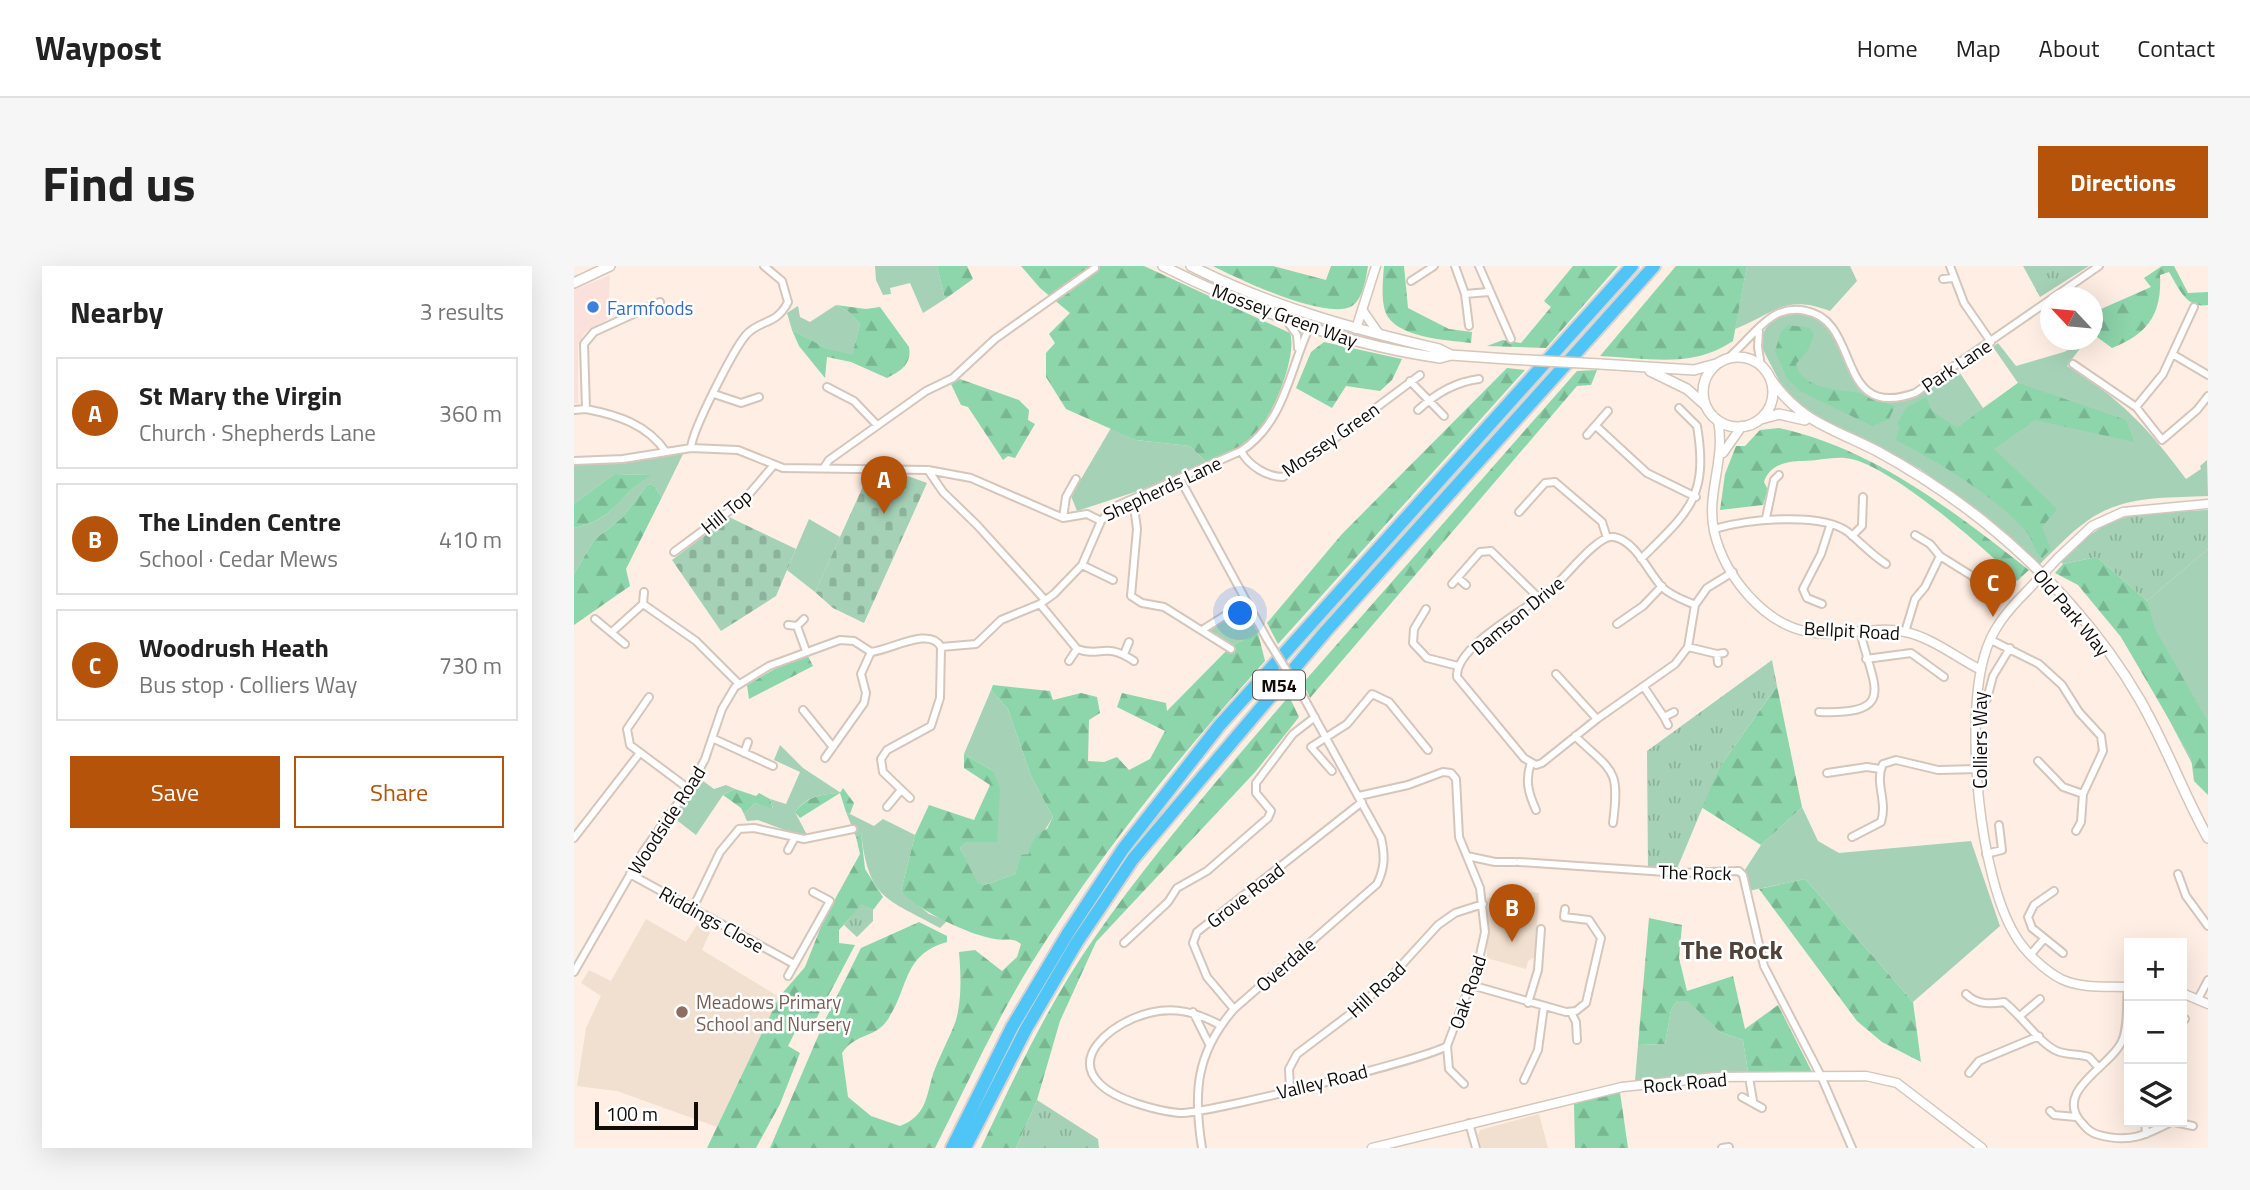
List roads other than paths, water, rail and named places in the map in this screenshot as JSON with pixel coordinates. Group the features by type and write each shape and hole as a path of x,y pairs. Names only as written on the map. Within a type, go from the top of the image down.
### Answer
{"highway":[{"name":"M54","path":"952,1148 1012,1027 1068,933 1123,849 1219,726 1632,266"},
{"name":"M54","path":"965,1148 1026,1029 1077,942 1133,859 1326,631 1654,266"}],"main road":[{"path":"574,283 610,266"},
{"name":"Mossey Green Way","path":"1163,266 1309,328 1373,346 1434,358 1451,355"},
{"name":"Mossey Green Way","path":"1191,266 1281,305 1356,329 1435,348 1451,355 1694,370 1722,361"},
{"path":"1210,276 1234,291 1304,317 1310,321 1309,328"},
{"path":"1356,329 1356,334 1362,339 1434,358"},
{"path":"1748,358 1761,366 1770,377 1773,392 1770,407 1761,419 1733,427 1718,421 1705,405 1704,382 1722,361 1748,358"},
{"name":"Mossey Green Way","path":"1642,368 1667,377 1705,405"},
{"name":"Old Park Way","path":"1770,377 1794,408 1900,464 1952,497 2024,556 2057,590 2108,652 2139,698 2208,838"},
{"name":"Old Park Way","path":"1761,419 1790,415 1830,429"}],"street":[{"path":"691,448 714,394 747,333 780,316 788,302 782,281 764,266"},
{"path":"1356,329 1376,266"},
{"path":"1455,266 1465,294 1469,327"},
{"path":"1479,266 1511,339"},
{"path":"1950,266 1972,317 1991,342"},
{"path":"1411,281 1432,267 1436,278"},
{"name":"Park Lane","path":"1722,361 1780,313 1792,310 1814,313 1834,327 1859,384 1880,396 1893,398 1915,393 2097,267"},
{"path":"825,466 926,391 953,378 995,339 1095,268"},
{"path":"1943,279 1953,278"},
{"path":"1465,294 1489,292"},
{"path":"586,409 584,344 594,332 660,302"},
{"path":"2136,407 2157,382 2174,355 2194,307"},
{"path":"1363,311 1380,335"},
{"path":"1286,320 1297,335 1297,354"},
{"name":"Shepherds Lane","path":"574,461 623,459 691,448 738,450 773,466 804,469 825,466 928,470 971,478 1063,517 1087,514 1101,521 1114,507 1241,452 1258,440 1272,422 1309,328"},
{"path":"1760,330 1758,347 1761,366"},
{"path":"2174,355 2208,375"},
{"path":"2073,363 2136,407 2168,447"},
{"path":"2093,375 2097,368"},
{"name":"Mossey Green","path":"1241,452 1250,464 1268,474 1283,477 1420,375"},
{"path":"1418,410 1429,400 1461,382 1479,379"},
{"path":"1410,381 1444,416"},
{"path":"827,387 854,401 877,425"},
{"path":"714,394 741,403 759,397"},
{"path":"2162,440 2192,415 2208,396"},
{"path":"1641,559 1683,517 1696,497 1700,458 1697,426 1679,408"},
{"path":"574,410 586,409 614,414 659,441 666,452"},
{"path":"1587,435 1608,411"},
{"name":"Bellpit Road","path":"1718,421 1721,456 1712,495 1714,529 1733,572 1758,605 1784,624 1808,632 1905,632 1981,670"},
{"path":"1596,426 1647,473 1696,497"},
{"name":"Bellpit Road","path":"1721,456 1742,426"},
{"name":"Hill Top","path":"674,552 744,500 773,466"},
{"path":"928,470 943,492 985,533 1043,602 1077,649 1086,652 1107,649 1124,654 1135,661"},
{"path":"1766,518 1774,481 1779,475"},
{"name":"Overdale","path":"1180,478 1245,603 1304,698 1360,799 1384,850 1382,873 1377,884 1234,1009 1220,1025 1209,1044 1198,1077 1196,1113 1202,1148"},
{"path":"1063,517 1066,498 1076,479"},
{"path":"1531,514 1522,510 1545,483 1555,481 1602,522 1607,538 1625,542 1662,586 1695,605"},
{"path":"1852,536 1862,526 1863,497"},
{"path":"1133,499 1137,530 1131,596 1142,603 1164,607 1231,649"},
{"name":"Colliers Way","path":"2124,987 2086,987 2061,979 2031,954 2014,934 1986,854 1976,718 1981,670 1990,640 2003,614 2092,526 2123,512 2208,504"},
{"path":"1714,529 1766,518 1830,526 1847,531 1886,564"},
{"path":"941,647 976,644 1005,618 1043,602 1061,588 1082,565 1101,521"},
{"path":"1822,604 1807,598 1803,589 1821,554 1830,526"},
{"path":"1915,535 1930,544 1940,556 1972,576 1982,589"},
{"name":"Damson Drive","path":"1531,762 1524,758 1500,727 1462,687 1457,677 1458,666 1502,622 1540,598 1600,540 1607,538"},
{"path":"1466,585 1455,581 1480,552 1491,551 1540,598"},
{"path":"1905,632 1915,599 1926,587 1940,556"},
{"path":"1082,565 1113,580"},
{"path":"1536,810 1528,793 1527,776 1531,762 1536,765 1554,756 1597,719 1675,664 1688,647 1695,605 1707,588 1733,572"},
{"path":"1617,624 1643,606 1662,586"},
{"path":"613,631 643,604 644,592"},
{"path":"1202,630 1245,603"},
{"path":"643,604 696,641 738,684"},
{"path":"1426,609 1414,629 1413,643 1427,658 1458,666"},
{"path":"1421,617 1428,622"},
{"path":"595,619 613,631 625,644"},
{"path":"797,626 803,619"},
{"path":"788,625 797,626"},
{"path":"797,626 806,651"},
{"path":"1819,712 1849,713 1867,706 1875,697 1876,683 1866,659 1860,631"},
{"path":"825,758 864,703 866,693 861,674 870,652 898,647 925,636 934,639 941,647 940,698 933,724 922,733 887,750 881,759 883,772 910,798"},
{"name":"Woodside Road","path":"574,972 630,874 689,789 722,709 738,684 769,666 847,639 857,642 870,652"},
{"path":"1990,640 2039,664 2062,685 2079,712 2101,736 2103,751 2083,794 2081,822 2076,831"},
{"path":"1124,654 1129,642"},
{"path":"1688,647 1720,654 1718,663"},
{"path":"1987,699 1993,676 2010,648"},
{"path":"1069,661 1077,649"},
{"path":"1866,659 1910,653 1944,677"},
{"path":"1556,674 1597,719"},
{"path":"1644,687 1668,725"},
{"path":"1332,771 1311,747 1347,724 1365,699 1375,694 1389,702 1428,750"},
{"path":"649,697 627,729 630,745 689,789"},
{"path":"643,706 651,713"},
{"path":"803,710 833,747"},
{"path":"1664,717 1674,712"},
{"path":"1124,943 1168,902 1177,888 1208,871 1268,818 1271,811 1256,793 1256,783 1293,734 1315,718"},
{"path":"1575,736 1615,775 1617,788 1613,823"},
{"path":"712,738 773,766"},
{"path":"744,753 748,742"},
{"path":"574,838 639,754"},
{"path":"1852,837 1881,822 1886,808 1878,774 1883,764 1896,760 1938,770 1978,769"},
{"path":"2038,761 2063,787 2083,794"},
{"path":"1827,773 1867,767 1880,769"},
{"name":"Oak Road","path":"1360,799 1443,772 1451,773 1458,788 1458,837 1483,904 1482,951 1447,1046"},
{"path":"887,807 901,790"},
{"name":"Grove Road","path":"1234,1009 1207,977 1193,943 1198,932 1360,799"},
{"path":"2081,822 2090,827"},
{"path":"1986,854 2002,849 1999,825"},
{"path":"693,908 720,852 735,832 748,827 794,839 823,837 852,829"},
{"path":"788,850 794,839"},
{"name":"The Rock","path":"1467,856 1495,862 1680,873 1739,871 1743,875 1764,966 1821,1076 1852,1148"},
{"name":"Riddings Close","path":"630,874 794,964"},
{"path":"2178,874 2186,896 2208,926"},
{"path":"2054,891 2034,905 2028,917 2032,928 2063,953"},
{"path":"788,976 830,901 813,892"},
{"name":"Hill Road","path":"1290,1088 1289,1069 1297,1054 1371,996 1438,925 1463,909 1483,904"},
{"path":"1471,985 1528,1003 1571,1012 1586,1003 1601,938 1588,920 1564,917 1565,909"},
{"path":"1528,1003 1538,970 1541,929"},
{"path":"1135,932 1143,939"},
{"path":"2031,954 2044,939"},
{"path":"2198,999 2208,980"},
{"path":"1966,995 1986,1004 2004,1002 2059,1052 2089,1057 2099,1068"},
{"path":"2187,995 2208,1004"},
{"path":"2021,1015 2040,999"},
{"path":"1524,1080 1538,1050 1544,1006"},
{"path":"1196,1113 1141,1105 1100,1084 1092,1066 1095,1045 1115,1026 1149,1012 1178,1009 1193,1012 1220,1025"},
{"path":"1193,1012 1209,1044"},
{"path":"1571,1012 1577,1022 1577,1040"},
{"path":"1969,1073 1979,1061 2039,1036"},
{"path":"2124,1039 2113,1056 2083,1081 2074,1101 2076,1116 2091,1133 2119,1140 2146,1134 2161,1127"},
{"path":"1447,1046 1449,1069 1464,1084"},
{"name":"Valley Road","path":"1196,1113 1447,1046"},
{"name":"Rock Road","path":"1372,1148 1622,1087 1749,1077 1870,1076 1892,1080 1921,1099 1982,1148"},
{"path":"1749,1077 1753,1101"},
{"path":"1742,1097 1762,1108"},
{"path":"2050,1111 2054,1115 2076,1116"},
{"path":"1469,1124 1476,1148"},
{"path":"2187,1125 2193,1126"},
{"path":"2145,1127 2146,1134"}],"place":[{"name":"Farmfoods","path":"593,307"},
{"name":"St Mary the Virgin","path":"884,514"},
{"name":"Woodrush Heath","path":"1993,617"},
{"name":"The Linden Centre","path":"1512,942"},
{"name":"Meadows Primary School and Nursery","path":"682,1012"}],"district":[{"name":"The Rock","path":"1732,949"}]}
